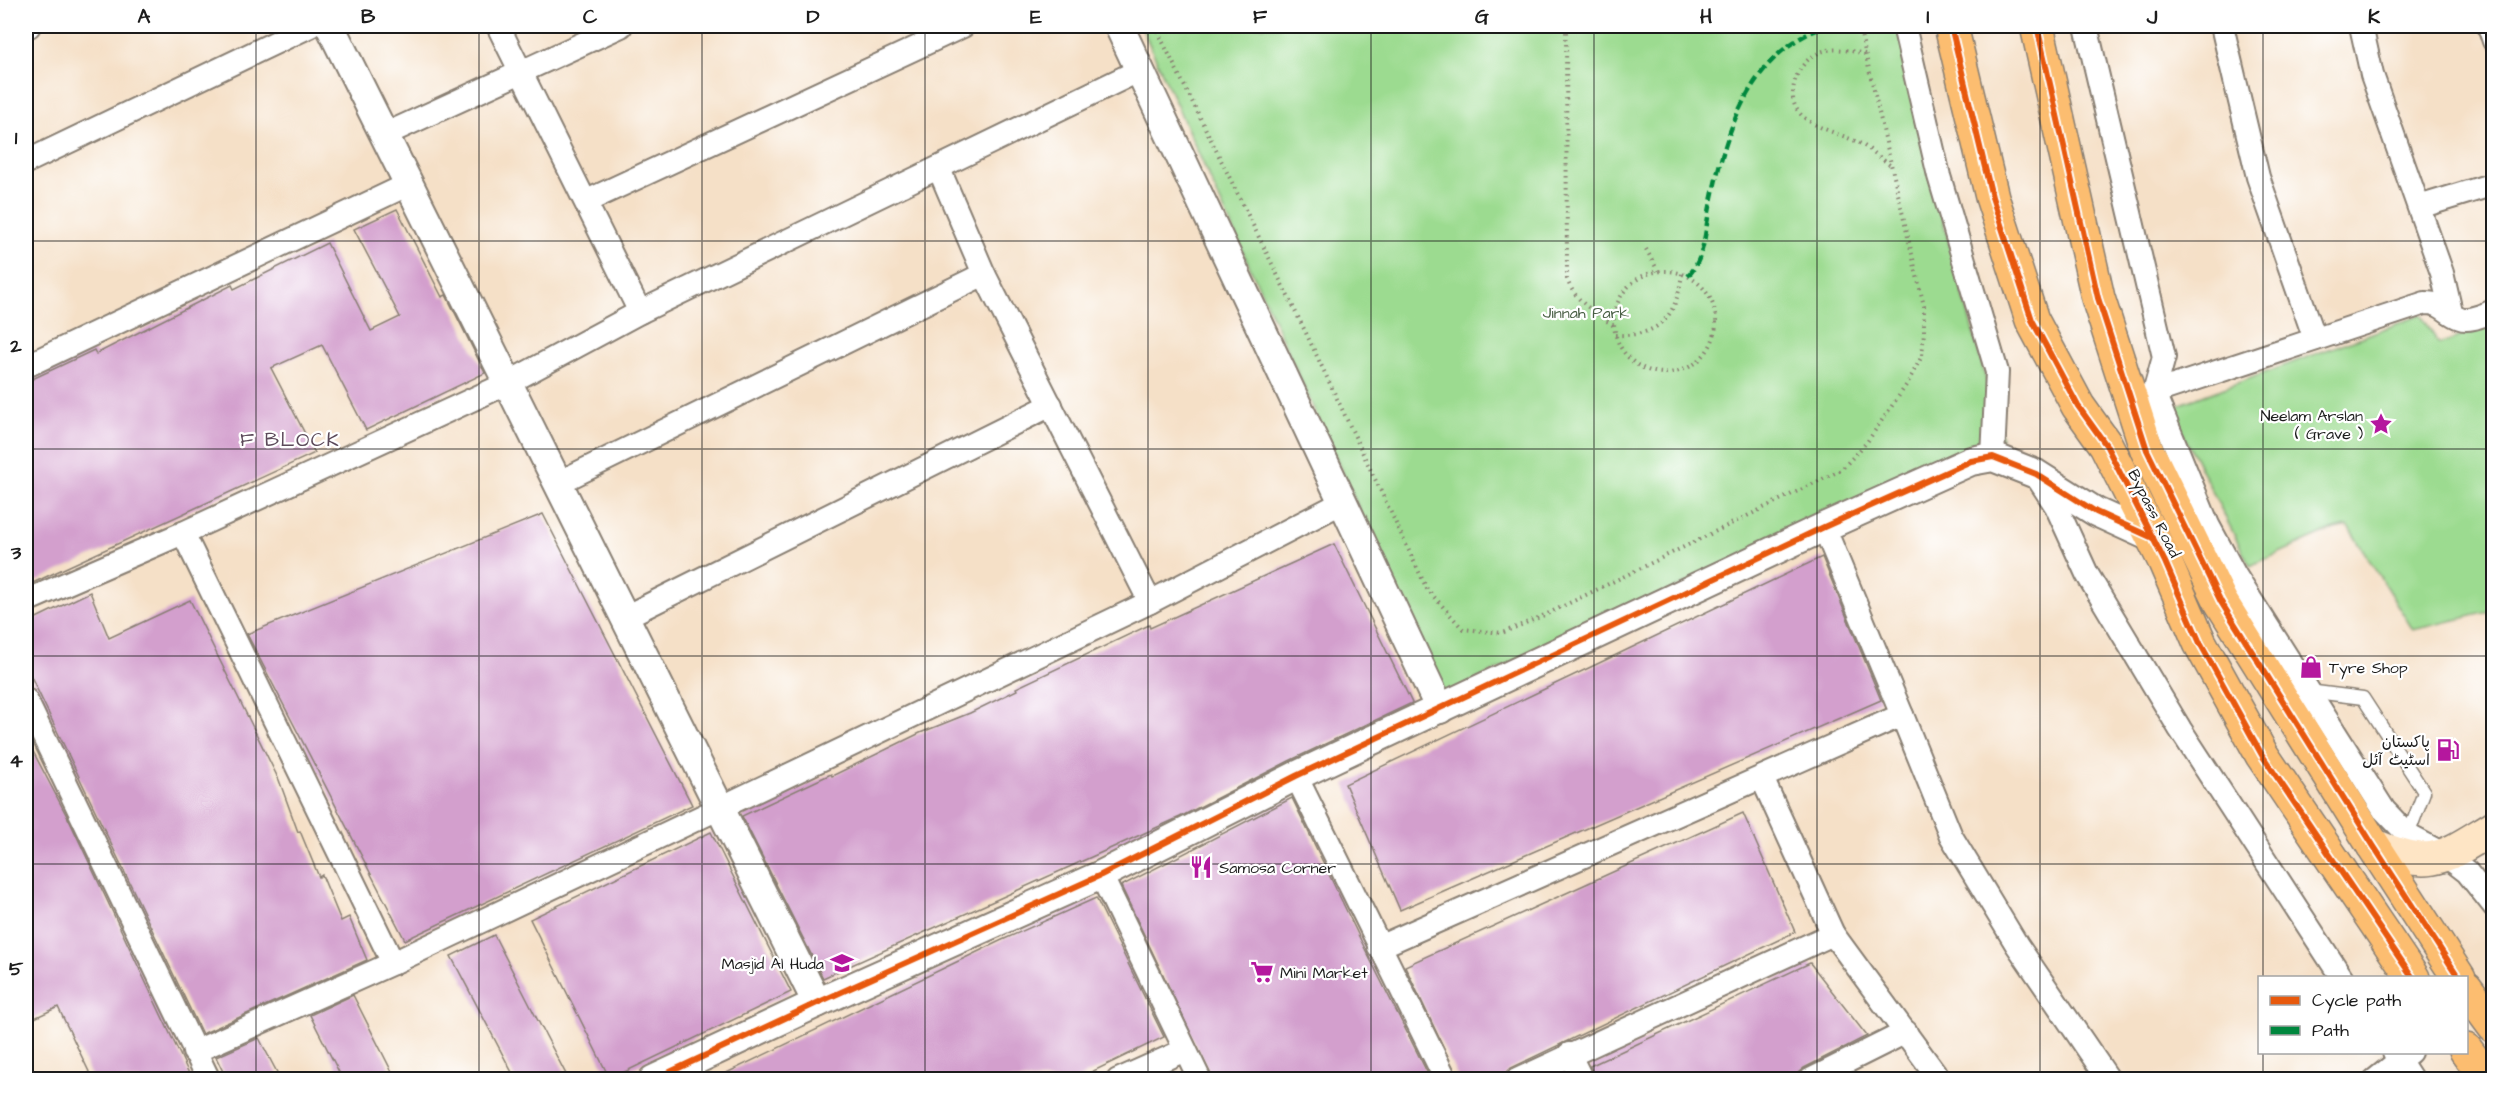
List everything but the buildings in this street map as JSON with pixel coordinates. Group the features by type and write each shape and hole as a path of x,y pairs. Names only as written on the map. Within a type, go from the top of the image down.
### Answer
{"main road":[{"name":"Bypass Road","path":"1951,26 1992,197 2032,320 2078,406 2106,445 2153,538 2200,643 2262,755 2412,976"},
{"path":"2037,26 2098,298 2138,395 2147,450 2221,602 2292,691 2392,845 2458,976"},
{"path":"2078,406 2138,395"},
{"path":"2392,845 2417,860 2445,855 2493,827"},
{"path":"2468,991 2493,1026"},
{"path":"2468,1053 2488,1080"}],"street":[{"path":"26,162 310,26"},
{"path":"330,26 817,1003"},
{"path":"498,26 587,201 640,312"},
{"path":"384,135 621,26"},
{"path":"587,201 963,26"},
{"path":"1119,26 1440,709"},
{"path":"1904,26 1939,176 1997,372 1994,458"},
{"path":"2086,26 2164,357 2138,395"},
{"path":"2222,26 2258,177 2315,339"},
{"path":"2361,26 2372,75 2448,293 2451,312"},
{"path":"2489,26 2493,41"},
{"path":"26,601 183,533 508,383 640,312 1140,70"},
{"path":"939,169 984,274 1150,602"},
{"path":"26,366 409,184"},
{"path":"2419,207 2493,184"},
{"path":"558,483 984,274"},
{"path":"2138,395 2425,303 2437,303 2461,319 2472,318 2493,310"},
{"path":"625,617 1051,405"},
{"path":"653,1080 1101,875 1296,776 1824,527 1971,461 1994,458 2036,474 2096,512 2153,538"},
{"path":"2036,474 2056,506 2087,574 2174,720 2341,976"},
{"path":"194,1052 393,963 720,808 1150,602 1343,502"},
{"path":"1824,527 1951,836 2017,945 2109,1080"},
{"path":"183,533 393,963"},
{"path":"26,700 209,1080"},
{"path":"1379,946 1902,715"},
{"path":"1296,776 1446,1080"},
{"path":"1762,778 1833,934 1940,1080"},
{"path":"2445,855 2477,882 2493,906"},
{"path":"1101,875 1200,1080"},
{"path":"1517,1080 1833,934"},
{"path":"1810,1080 1906,1032"},
{"path":"1119,1080 1185,1050"},
{"path":"1569,1054 1582,1080"},
{"path":"2375,1080 2401,1055 2412,1080"}],"lane":[{"path":"2292,691 2362,698 2424,792 2392,845"}],"path":[{"path":"1155,26 1306,333 1426,589 1463,629 1502,633 1617,582 1841,470 1867,442 1907,384 1922,356 1924,306 1859,26"},
{"path":"1566,26 1567,279 1579,300 1614,326"},
{"path":"1865,54 1838,48 1822,51 1811,57 1799,70 1794,81 1792,97 1798,111 1808,121 1861,144 1891,166"},
{"path":"1646,249 1658,271"},
{"path":"1658,271 1682,273 1698,282 1706,291 1716,313 1714,337 1702,357 1682,370 1658,373 1646,370 1627,356 1614,326 1618,301 1625,290 1645,274 1658,271"},
{"path":"1616,335 1638,336 1658,327 1675,305 1682,273"}],"green space":[{"name":"Jinnah Park","path":"1141,26 1902,26 1935,191 2002,438 1443,695"},
{"path":"2421,315 2439,344 2493,325 2493,611 2413,630 2348,526 2334,529 2250,566 2170,408"}],"marked path":[{"path":"1688,276 1701,254 1722,156 1744,101 1759,76 1778,55 1800,38 1828,26"}],"cycle path":[{"path":"1951,26 1992,197 2032,320 2078,406 2106,445 2165,562 2200,643 2262,755 2412,976"},
{"path":"2037,26 2098,298 2147,450 2221,602 2458,976"},
{"path":"653,1080 1101,875 1296,776 1824,527 1971,461 1993,457 2036,474 2096,512 2153,538"}],"place":[{"name":"Neelam Arslan ( Grave )","path":"2381,424"},
{"name":"Tyre Shop","path":"2311,667"},
{"name":"پاکستان اسٹیٹ آئل","path":"2448,750"},
{"name":"Samosa Corner","path":"1201,867"},
{"name":"Masjid Al Huda","path":"842,963"},
{"name":"Mini Market","path":"1262,972"}],"district":[{"name":"F BLOCK","path":"290,439"}]}
